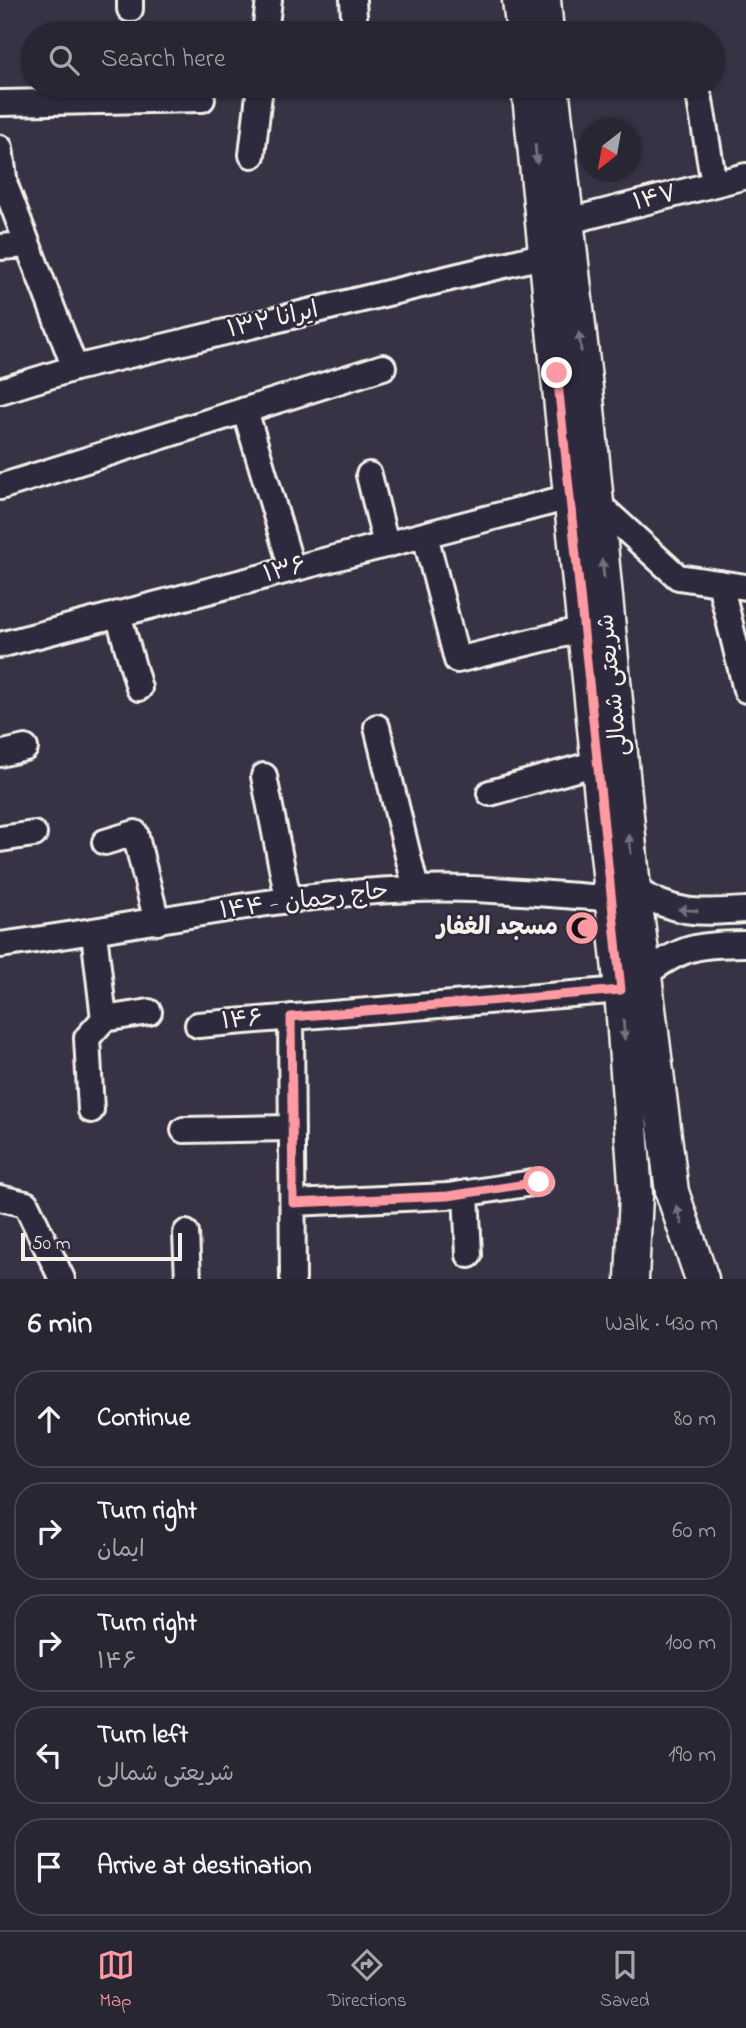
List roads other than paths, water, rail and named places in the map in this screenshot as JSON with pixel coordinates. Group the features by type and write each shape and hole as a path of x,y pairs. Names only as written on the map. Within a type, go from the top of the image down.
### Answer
{"main road":[{"path":"519,0 522,21"},
{"path":"544,0 546,21"},
{"name":"شریعتی شمالی","path":"529,98 546,255 583,500 584,629 597,763 622,893"},
{"name":"شریعتی شمالی","path":"553,98 565,222 583,500 622,893 634,982 672,1192 702,1279"},
{"name":"شریعتی شمالی","path":"632,1279 636,1195 634,982"}],"street":[{"path":"266,21 269,0"},
{"path":"352,0 354,21"},
{"path":"252,155 259,98"},
{"path":"0,103 202,99"},
{"path":"699,100 714,184"},
{"path":"0,148 5,186 75,368"},
{"name":"۱۴۷","path":"565,222 746,176"},
{"path":"0,247 27,245"},
{"name":"ایرانا ۱۳۲","path":"0,391 75,368 546,255"},
{"path":"0,487 383,367"},
{"path":"245,410 292,569"},
{"path":"369,475 386,545"},
{"path":"583,500 678,577 746,587"},
{"name":"۱۳۶","path":"0,645 425,535 583,500"},
{"path":"425,535 457,660 584,629"},
{"path":"720,583 746,690"},
{"path":"118,614 139,688"},
{"path":"377,727 416,889"},
{"path":"0,754 25,748"},
{"path":"490,793 597,763"},
{"path":"264,776 288,899"},
{"path":"105,842 135,833 157,922"},
{"path":"0,839 34,834"},
{"name":"حاج رحمان - ۱۴۴","path":"0,945 94,933 288,899 416,889 622,893"},
{"path":"622,893 682,911 739,911 741,944 699,946 672,954 634,982"},
{"path":"94,933 104,1019"},
{"name":"۱۴۶","path":"198,1024 634,982"},
{"path":"92,1110 88,1038 104,1019 149,1012"},
{"path":"291,1017 293,1279"},
{"path":"184,1130 292,1128"},
{"path":"293,1203 466,1193 539,1182"},
{"path":"466,1193 469,1255"},
{"path":"0,1198 26,1204 62,1279"},
{"path":"186,1233 188,1279"}],"place":[{"name":"مسجد الغفار","path":"582,928"}]}
